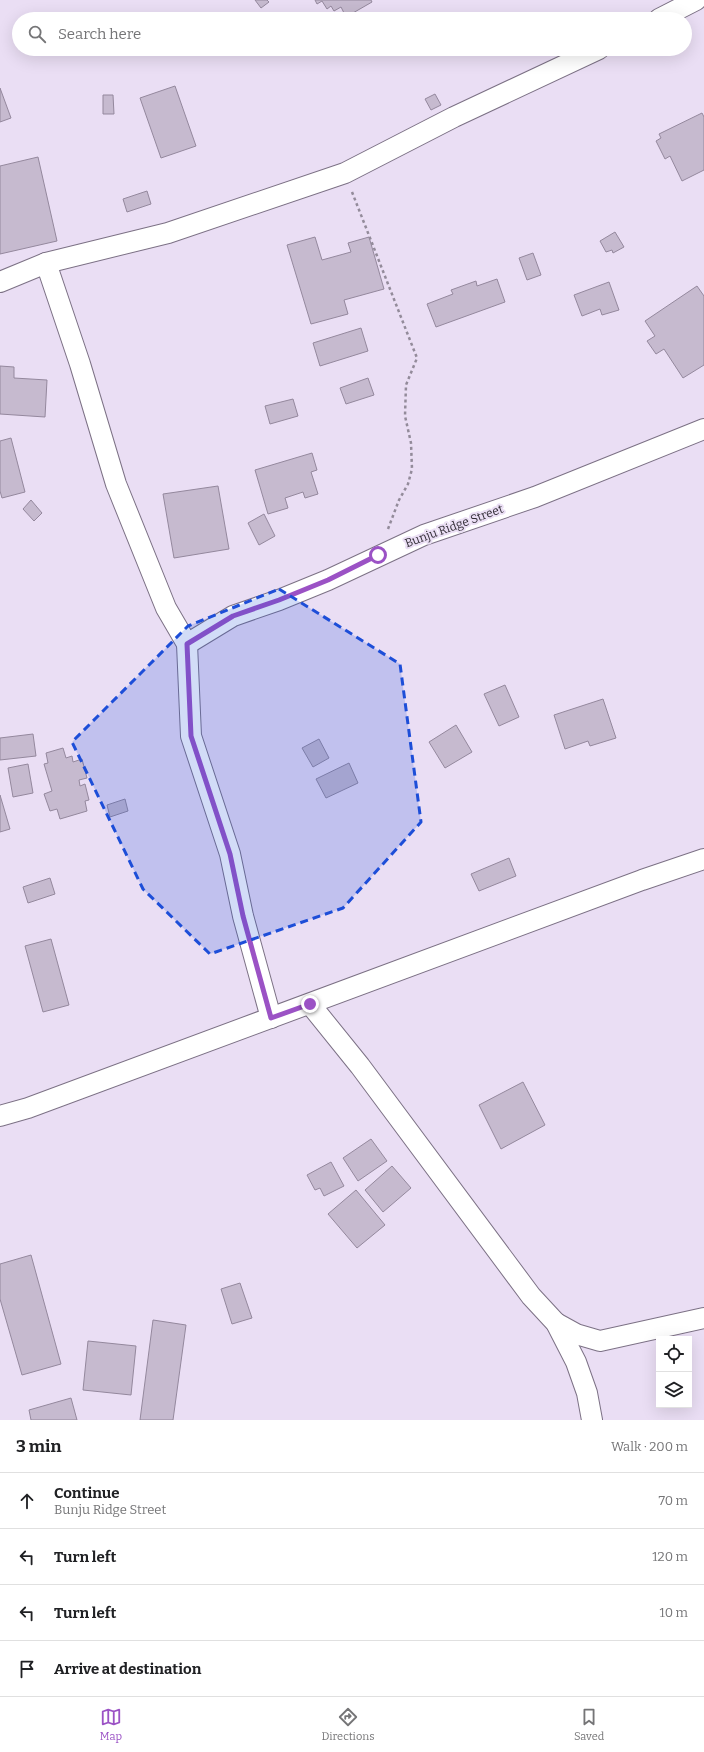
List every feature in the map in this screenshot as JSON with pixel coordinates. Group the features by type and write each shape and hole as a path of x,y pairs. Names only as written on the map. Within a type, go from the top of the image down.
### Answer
{"street":[{"path":"673,12 696,0"},
{"path":"0,282 46,263 168,233 345,173 454,117 584,56"},
{"path":"46,263 80,364 116,484 166,608 187,644 191,736 230,854 243,916 271,1018"},
{"name":"Bunju Ridge Street","path":"187,644 233,616 279,600 328,580 378,555 424,535 535,497 704,429"},
{"path":"0,1116 28,1108 642,880 704,859"},
{"path":"310,1004 360,1066 531,1296 556,1323 576,1362 587,1393 592,1420"},
{"path":"556,1323 576,1334 600,1341 704,1318"}],"path":[{"path":"345,173 417,358 406,385 405,416 411,444 412,469 408,484 399,500 378,555"}],"highlighted area":[{"path":"279,589 400,664 421,822 343,908 210,954 143,889 72,742 188,626"}],"building":[{"path":"255,0 267,0 269,2 261,8"},
{"path":"315,0 371,0 372,2 355,12 344,12 341,7 334,11 331,6 327,9 322,1 317,4"},
{"path":"175,86 196,146 161,158 140,98"},
{"path":"0,88 11,118 0,122"},
{"path":"435,94 441,105 431,110 425,99"},
{"path":"103,95 113,95 114,114 103,114"},
{"path":"702,113 704,117 704,170 682,181 670,156 665,159 656,141 661,138 659,134"},
{"path":"38,157 57,241 0,254 0,166"},
{"path":"147,191 151,204 127,212 123,199"},
{"path":"615,232 624,247 613,253 612,250 606,252 600,241"},
{"path":"315,237 322,260 351,252 348,243 369,237 384,289 344,300 348,314 311,324 287,245"},
{"path":"533,253 541,275 527,280 519,258"},
{"path":"497,279 505,302 436,327 427,304 453,294 451,290 476,281 477,286"},
{"path":"609,282 619,310 602,315 600,309 582,316 574,295"},
{"path":"697,286 704,296 704,365 683,378 664,349 656,354 647,341 655,336 645,321"},
{"path":"361,328 368,351 320,366 313,343"},
{"path":"0,366 14,367 14,378 47,380 45,417 0,414"},
{"path":"368,378 374,395 346,404 340,388"},
{"path":"293,399 298,416 270,424 265,406"},
{"path":"11,438 25,492 2,498 0,491 0,441"},
{"path":"312,453 317,470 311,472 318,494 305,498 303,492 285,498 288,508 268,514 255,470"},
{"path":"218,486 229,549 174,558 163,494"},
{"path":"31,500 42,513 34,521 23,509"},
{"path":"264,514 275,536 259,545 248,523"},
{"path":"505,685 519,717 499,726 484,694"},
{"path":"603,699 616,738 590,746 588,741 565,749 554,715"},
{"path":"456,725 472,752 445,768 429,742"},
{"path":"33,734 36,756 0,760 0,738"},
{"path":"319,739 329,758 313,767 302,748"},
{"path":"63,748 66,758 72,756 73,762 82,759 87,778 79,780 80,786 85,784 89,800 85,801 87,811 60,819 57,809 50,811 44,794 52,791 44,764 48,763 46,753"},
{"path":"349,763 358,783 326,798 316,779"},
{"path":"28,764 33,793 13,797 8,768"},
{"path":"0,795 10,829 0,832"},
{"path":"125,799 128,811 110,817 107,805"},
{"path":"509,858 516,876 479,891 471,874"},
{"path":"50,878 55,894 28,903 23,887"},
{"path":"51,939 69,1005 43,1012 25,946"},
{"path":"523,1082 545,1125 501,1149 479,1105"},
{"path":"371,1139 387,1161 358,1181 343,1158"},
{"path":"331,1162 344,1186 324,1196 320,1188 315,1190 307,1175"},
{"path":"392,1166 411,1188 383,1212 365,1190"},
{"path":"356,1190 385,1225 357,1248 328,1214"},
{"path":"31,1255 61,1364 22,1375 0,1299 0,1264"},
{"path":"240,1283 252,1318 232,1324 221,1289"},
{"path":"153,1320 186,1325 173,1420 140,1420"},
{"path":"88,1341 136,1346 131,1395 83,1390"},
{"path":"71,1398 77,1420 31,1420 29,1410"}],"route":[{"path":"310,1004 271,1018 243,916 230,854 191,736 187,644 233,616 279,600 328,580 378,555"}]}
